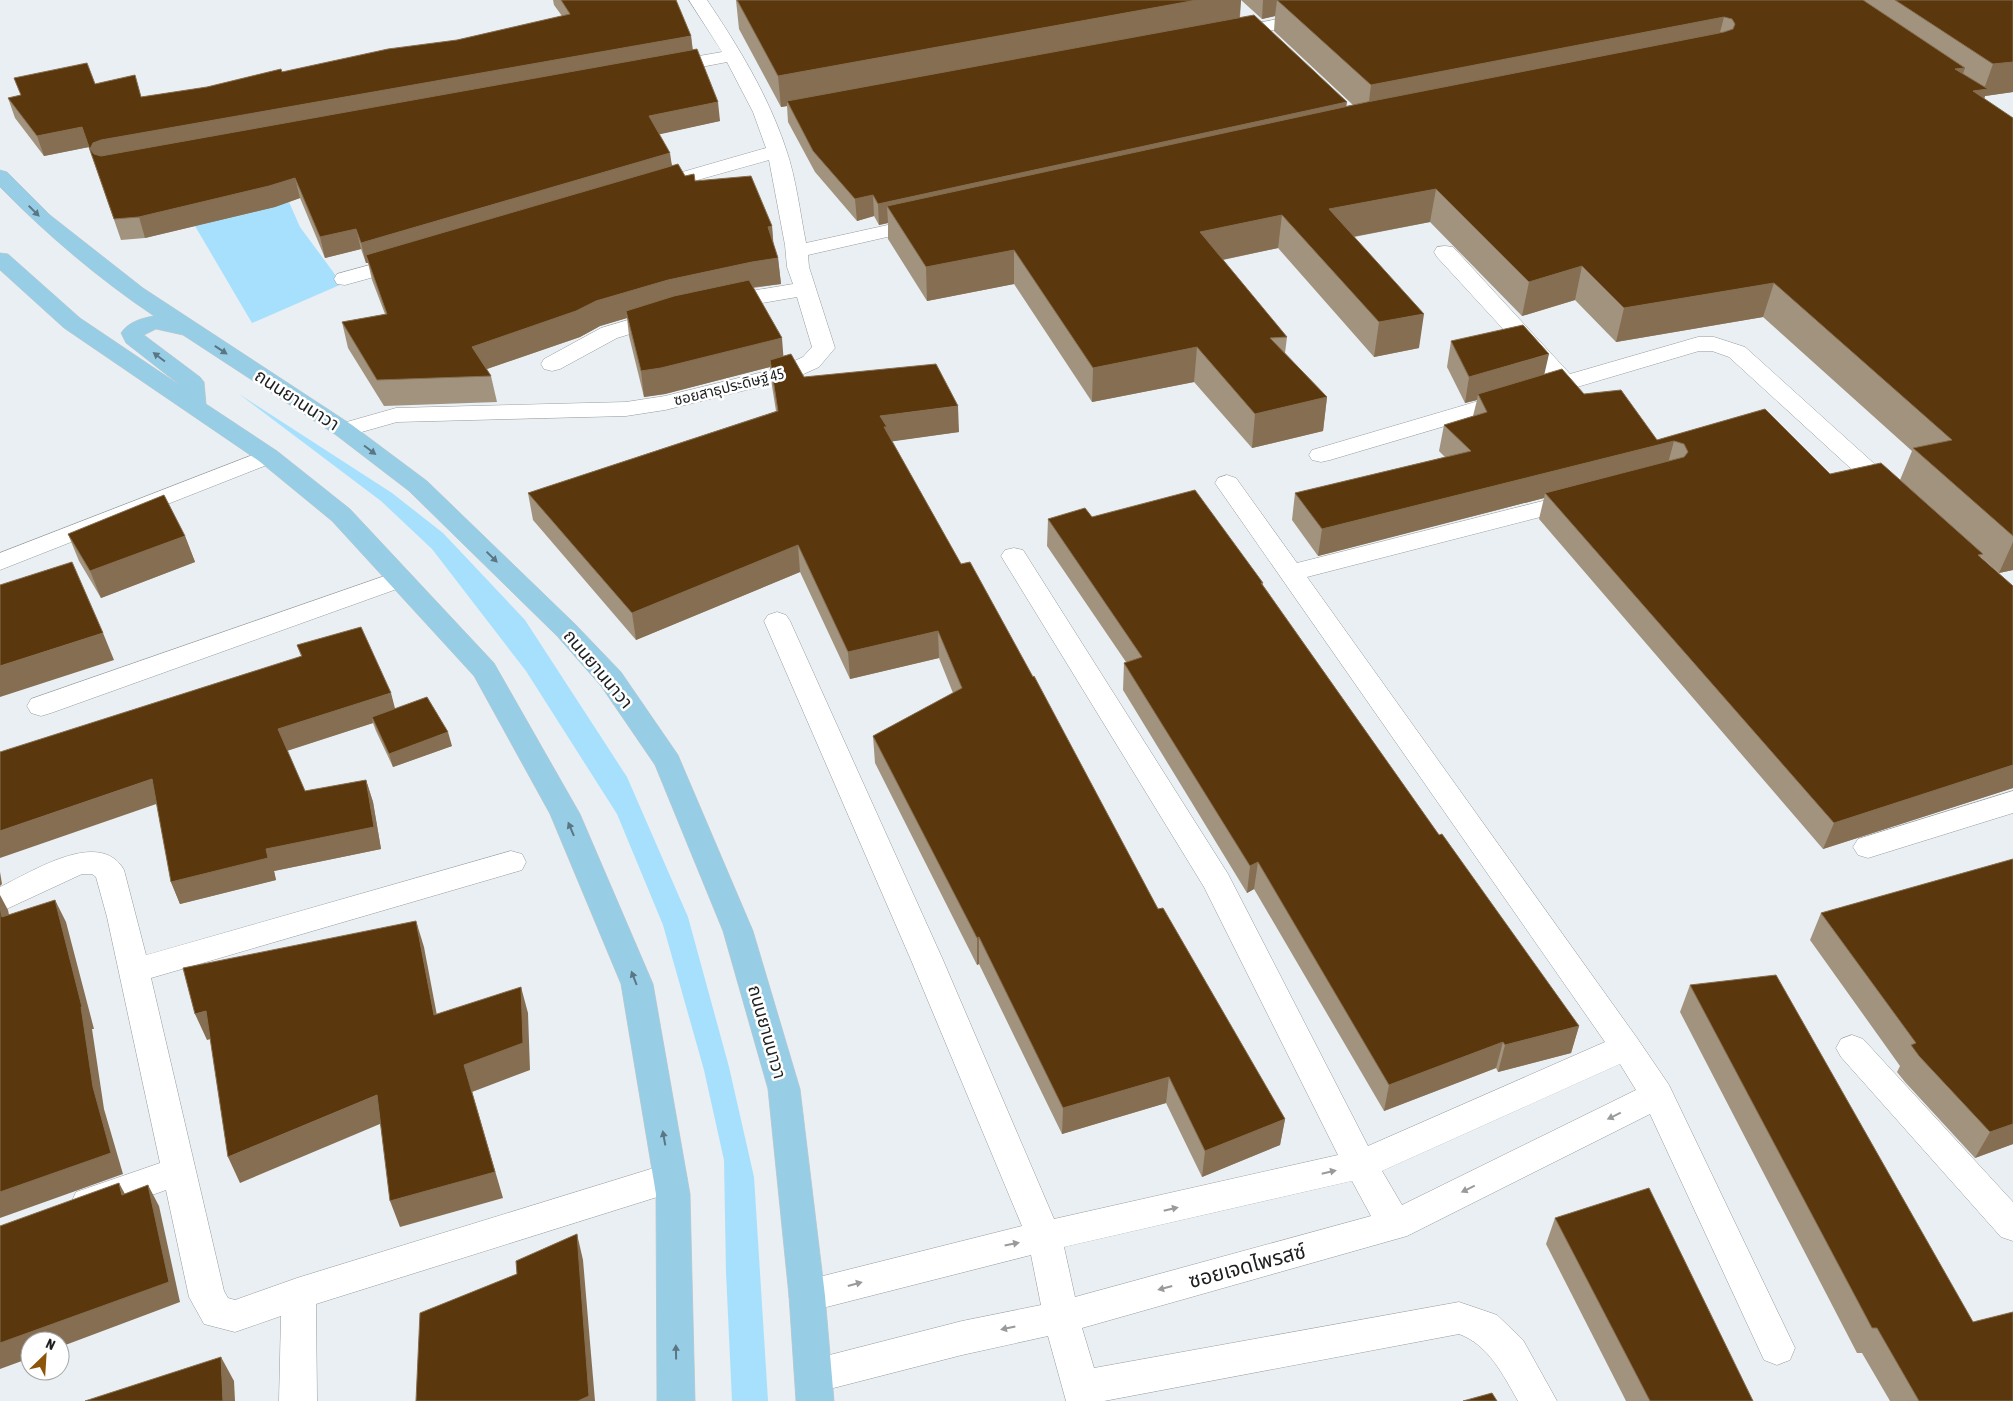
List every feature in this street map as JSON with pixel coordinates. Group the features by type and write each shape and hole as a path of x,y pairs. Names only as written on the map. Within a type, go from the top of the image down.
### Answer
{"main road":[{"name":"ถนนยานนาวา","path":"0,176 43,219 135,293 344,430 418,486 566,630 611,679 668,762 738,931 784,1089 807,1296 815,1388"},
{"path":"0,259 72,324 268,456 341,515 484,670 564,814 637,984 673,1194 676,1401"},
{"path":"192,331 155,321 141,326 132,333 134,338 192,382 195,406"}],"street":[{"name":"ซอยสาธุประดิษฐ์ 45","path":"344,430 396,415 626,409 665,403 787,373 811,362 824,348 798,267 797,251 777,151 774,116 763,112 732,56 724,22 698,0"},
{"path":"1242,14 1270,41"},
{"path":"1216,35 1324,15"},
{"path":"644,71 732,56"},
{"path":"640,191 777,151"},
{"path":"797,251 943,219"},
{"path":"1445,252 1565,383"},
{"path":"346,279 422,256"},
{"path":"552,364 609,333 690,310 754,296 806,289"},
{"path":"1321,455 1698,344 1714,344 1731,348 1905,505"},
{"path":"0,562 268,456"},
{"path":"1227,483 1658,1094 1778,1348"},
{"path":"1290,573 1599,495"},
{"path":"1014,556 1217,882 1360,1165 1395,1225"},
{"path":"41,706 399,578"},
{"path":"777,621 927,960 1045,1238 1061,1317 1083,1395 1458,1318 1484,1327 1510,1352 1538,1401"},
{"path":"1868,847 2013,802"},
{"path":"134,971 511,862"},
{"path":"0,900 78,863 96,863 109,870 134,971 207,1297 217,1312 235,1316 297,1294 670,1178"},
{"path":"807,1296 943,1260 1360,1165 1626,1047"},
{"path":"1852,1048 2013,1226"},
{"name":"ซอยเจดไพรสซ์","path":"815,1388 962,1338 1061,1317 1395,1225 1658,1094"},
{"path":"56,1215 179,1171"},
{"path":"297,1294 299,1320 298,1401"}],"shaded area":[{"path":"289,202 300,227 342,284 252,323 195,226"},
{"path":"239,394 392,493 443,533 525,620 627,777 688,917 729,1067 754,1177 768,1401 732,1401 726,1272 724,1160 704,1070 663,925 617,814 526,671 432,549 381,501"}],"building":[{"path":"561,0 676,0 691,36 101,140 93,143 90,149 94,154 101,156 697,49 718,102 649,116 670,153 361,243 356,229 320,237 295,178 139,217 114,219 82,127 37,136 8,98 21,95 14,78 87,63 95,84 135,75 141,97 207,87 281,69 282,72 388,49 457,40 570,14"},
{"path":"737,0 1197,0 778,76"},
{"path":"1277,0 1863,0 1965,68 1955,69 1988,89 1973,91 2013,118 2013,536 1913,448 1952,440 1774,283 1624,308 1582,266 1529,282 1436,189 1329,209 1424,314 1379,322 1282,215 1200,232 1287,337 1270,338 1327,397 1255,414 1197,347 1093,368 1014,250 926,267 887,206 1367,102 1724,32 1733,29 1735,24 1732,19 1724,17 1371,85"},
{"path":"1895,0 2013,0 2013,62 1993,64"},
{"path":"1254,15 1347,102 878,204 873,195 855,199 813,151 787,101"},
{"path":"678,164 685,176 694,174 695,181 751,176 772,226 768,227 778,258 668,280 596,301 576,311 472,347 491,376 377,380 342,322 387,314 366,255"},
{"path":"749,280 782,338 661,368 641,371 626,311 674,296"},
{"path":"1523,325 1549,354 1469,377 1451,341"},
{"path":"791,354 804,377 936,364 958,406 880,416 887,427 884,427 961,564 970,562 1034,676 1158,909 1163,908 1285,1119 1205,1151 1169,1077 1063,1108 979,937 977,938 873,736 962,688 938,631 848,652 798,545 632,613 528,493 778,411 770,360"},
{"path":"1562,369 1584,394 1621,390 1657,440 1765,409 1830,474 1881,463 1983,554 1978,555 2013,586 2013,765 1834,823 1545,493 1684,457 1688,452 1684,444 1674,441 1322,529 1295,493 1471,451 1444,425 1487,412 1478,394"},
{"path":"1195,490 1263,583 1261,583 1439,835 1442,834 1579,1026 1505,1045 1503,1042 1389,1085 1258,862 1250,866 1124,663 1142,657 1048,519 1085,508 1092,517"},
{"path":"164,495 185,536 90,571 68,534"},
{"path":"72,562 103,633 0,666 0,585"},
{"path":"361,627 391,693 278,729 305,791 366,780 374,827 266,849 268,858 171,882 152,779 0,831 0,752 302,656 297,645"},
{"path":"427,697 448,732 389,754 372,717"},
{"path":"2013,859 2013,1124 1990,1132 1919,1056 1911,1045 1916,1043 1821,913"},
{"path":"55,900 82,1007 93,1087 111,1153 0,1192 0,907 2,917"},
{"path":"416,921 434,1015 521,987 523,1043 464,1065 495,1172 390,1201 377,1095 228,1157 206,1011 195,1014 183,968"},
{"path":"1776,975 1973,1322 2013,1312 2013,1401 1919,1401 1877,1328 1872,1328 1690,985"},
{"path":"119,1183 122,1195 148,1185 169,1282 33,1331 20,1331 20,1336 0,1343 0,1226"},
{"path":"1649,1188 1753,1401 1650,1401 1555,1218"},
{"path":"577,1234 589,1396 578,1401 416,1401 420,1313 517,1274 516,1261"},
{"path":"221,1357 223,1401 85,1401"},
{"path":"1492,1393 1497,1401 1463,1401"}]}
